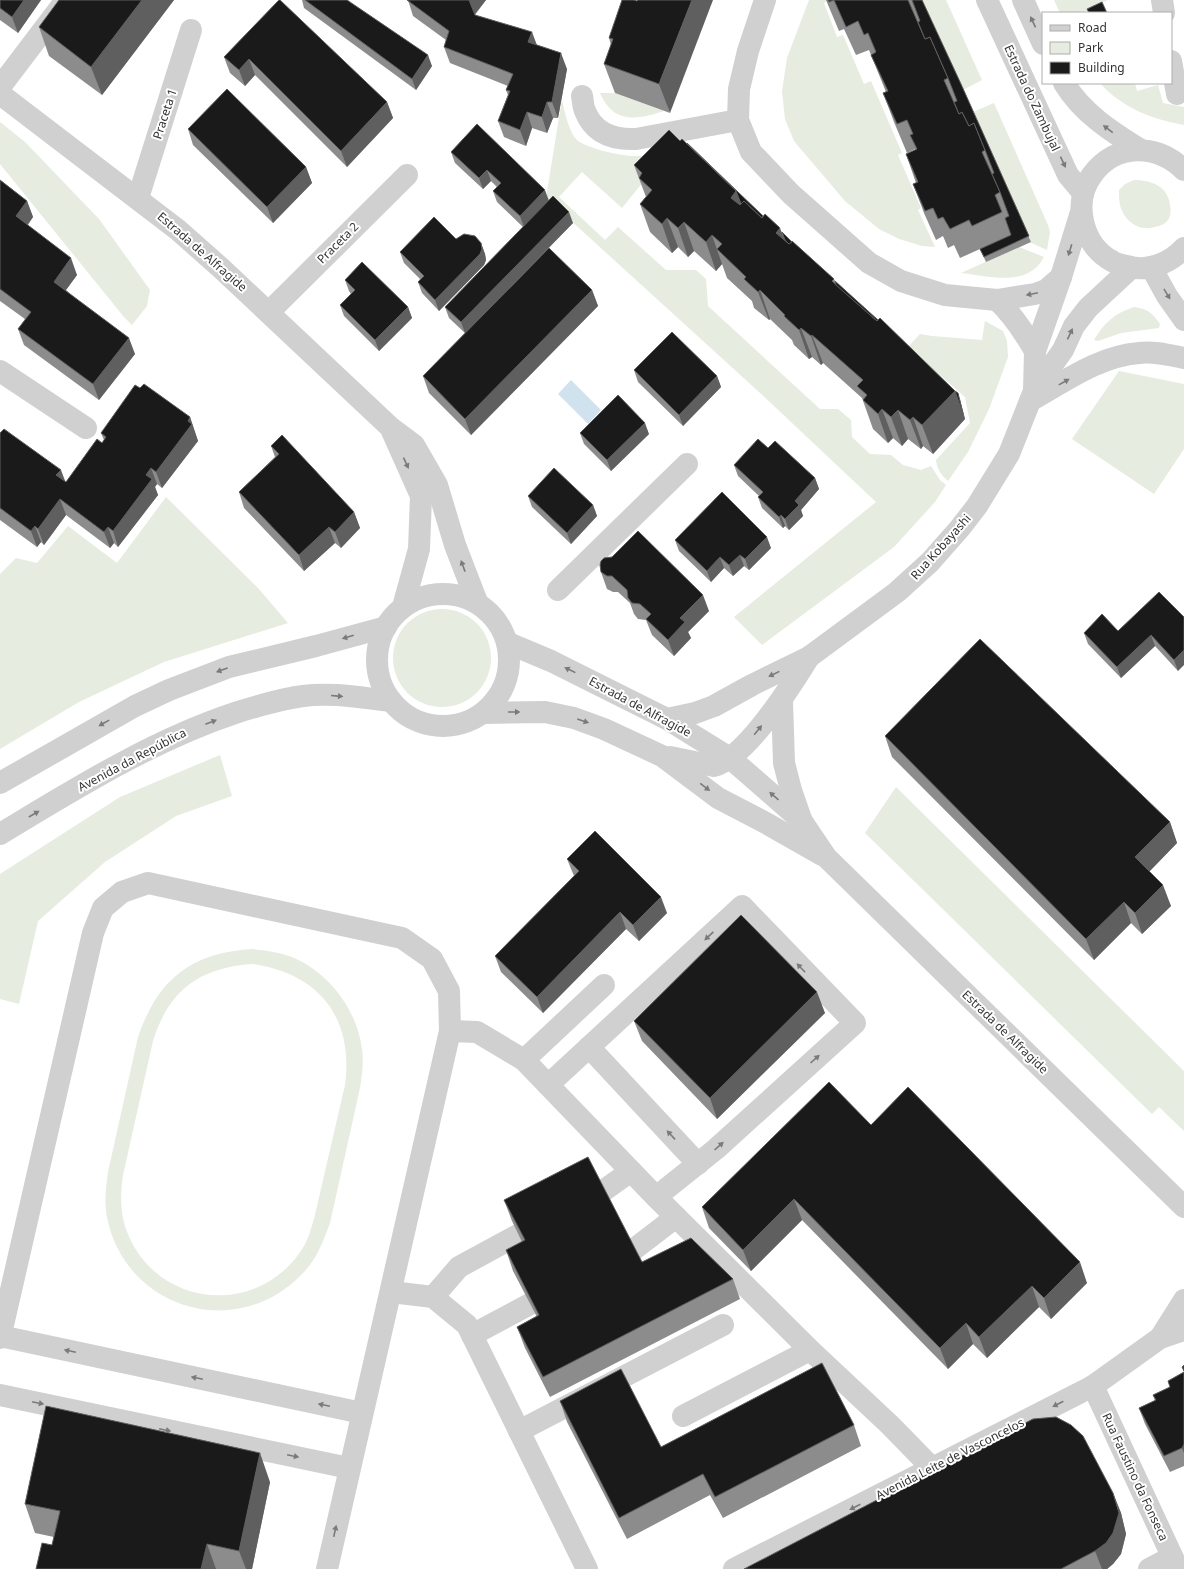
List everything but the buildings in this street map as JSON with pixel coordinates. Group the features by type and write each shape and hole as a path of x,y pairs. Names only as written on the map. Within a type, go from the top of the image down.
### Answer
{"street":[{"path":"0,87 66,0"},
{"path":"765,0 748,51 740,82 738,120 751,152 797,199 869,263 901,281 945,295 997,300 1035,294 1046,290 1061,277"},
{"name":"Estrada do Zambujal","path":"987,0 1082,203"},
{"path":"1023,0 1042,42"},
{"path":"1162,0 1164,12"},
{"name":"Praceta 1","path":"138,198 191,30"},
{"path":"1172,66 1177,94"},
{"path":"1065,84 1080,105 1108,130 1150,152 1175,162 1184,170"},
{"name":"Estrada de Alfragide","path":"0,94 178,230 269,312 390,427 414,445 437,485 456,545 477,602"},
{"path":"582,96 585,111 593,124 608,136 621,140 636,139 738,120"},
{"name":"Rua Kobayashi","path":"1032,396 1035,351 1061,277 1082,203 1092,175 1105,161 1122,152 1184,153"},
{"name":"Praceta 2","path":"269,312 407,175"},
{"path":"1082,203 1086,232 1096,249 1112,261 1141,267 1165,262 1178,255 1184,248"},
{"path":"1141,267 1167,296 1184,320"},
{"name":"Rua Kobayashi","path":"667,719 695,713 714,706 732,697 752,684 809,657 897,592 930,562 977,506 1009,454 1032,396 1063,350 1074,326 1088,308 1141,267"},
{"path":"997,300 1009,311 1035,351"},
{"path":"1032,396 1113,358 1139,353 1164,354 1184,358"},
{"path":"0,371 86,428"},
{"name":"Estrada de Alfragide","path":"390,427 421,496 419,549 403,608"},
{"path":"558,590 687,464"},
{"path":"452,594 477,602 496,620 508,643 509,669 501,693 484,713 461,725 435,726 411,718 391,701 379,678 378,651 386,627 403,608 426,596 452,594"},
{"path":"0,784 135,706 169,690 229,667 386,627"},
{"name":"Estrada de Alfragide","path":"508,643 551,661 667,719 730,758 801,820 826,857 1184,1207"},
{"name":"Rua Kobayashi","path":"662,756 714,766 721,765 751,738 782,701 809,657"},
{"name":"Avenida da República","path":"0,834 154,746 184,732 223,717 276,701 303,696 325,695 391,701"},
{"path":"782,701 784,763 801,820"},
{"name":"Estrada de Alfragide","path":"484,713 545,712 574,718 604,729 662,756 718,798 826,857"},
{"path":"327,1569 450,1031 449,992 432,958 402,938 148,883 122,892 103,908 93,933 0,1337 362,1413"},
{"path":"548,1085 742,906 854,1023 698,1164 656,1197"},
{"path":"524,1060 604,985"},
{"path":"450,1031 477,1032 524,1060 656,1197 810,1350 890,1425 932,1468"},
{"path":"589,1048 698,1164"},
{"path":"603,1192 631,1171"},
{"path":"632,1250 676,1217"},
{"path":"433,1297 459,1267 518,1235"},
{"path":"391,1292 433,1297 467,1325 587,1569"},
{"name":"Avenida Leite de Vasconcelos","path":"1160,1338 1184,1300"},
{"path":"472,1335 530,1304"},
{"path":"519,1431 723,1325"},
{"name":"Avenida Leite de Vasconcelos","path":"734,1569 1093,1386 1160,1338 1184,1330"},
{"path":"683,1416 810,1350"},
{"name":"Rua Faustino da Fonseca","path":"1093,1386 1175,1563"},
{"path":"0,1395 349,1468"},
{"path":"1149,1569 1175,1563"}],"green space":[{"path":"809,0 828,0 824,3 837,37 843,35 864,84 871,81 902,153 898,155 921,208 918,210 935,247 922,246 899,239 879,229 845,201 794,141 785,119 782,91 787,58"},
{"path":"921,0 946,0 982,80 963,90"},
{"path":"1054,0 1108,0 1084,12 1060,12"},
{"path":"1101,84 1135,84 1137,91 1158,85 1163,103 1184,107 1184,125 1149,116 1128,106"},
{"path":"600,93 615,93 664,111 635,117 619,115 605,103"},
{"path":"562,99 569,126 574,136 581,143 596,149 623,155 639,156 655,153 656,166 622,208 582,172 559,197 605,240 618,227 666,270 696,270 706,279 708,306 820,409 838,409 851,420 852,437 870,454 891,455 903,465 921,470 931,466 940,480 946,485 935,502 894,547 762,645 734,617 876,502 759,392 546,198"},
{"path":"994,103 1048,225 1050,232 1047,250 1029,242 973,112"},
{"path":"0,122 25,142 99,219 150,290 147,306 132,325 0,164"},
{"path":"1134,180 1147,181 1158,185 1166,193 1169,198 1171,211 1169,218 1165,223 1157,227 1143,228 1133,224 1125,216 1120,205 1119,190 1125,184"},
{"path":"1019,247 1044,257 1037,267 1028,273 1007,278 961,273"},
{"path":"1134,307 1146,310 1152,314 1160,324 1159,328 1121,333 1098,341 1094,340 1111,319 1121,312"},
{"path":"985,321 1003,331 1007,341 1008,357 989,409 968,452 948,481 940,472 936,460 970,423 965,397 908,347 920,334 982,340"},
{"path":"1119,371 1184,384 1184,449 1154,494 1072,439"},
{"path":"166,497 258,588 288,623 164,662 79,702 0,749 0,574 16,558 37,563 68,526 117,563"},
{"path":"442,609 461,613 477,623 487,639 491,658 487,677 477,693 461,703 442,707 423,703 407,693 397,677 393,658 397,639 407,623 423,613"},
{"path":"220,755 232,796 176,816 105,862 38,921 19,1004 0,999 0,874 120,797"},
{"path":"896,787 1184,1071 1184,1131 1159,1107 1152,1114 865,833"},
{"path":"252,949 279,953 294,958 319,973 340,995 348,1007 359,1035 363,1054 363,1064 360,1088 330,1223 322,1244 311,1264 301,1275 275,1296 246,1307 216,1310 186,1306 159,1293 136,1274 118,1249 107,1217 106,1194 108,1172 138,1037 146,1017 156,999 167,985 180,973 194,963 211,956","holes":["252,964 276,969 296,977 313,989 327,1003 337,1020 344,1039 346,1061 345,1085 314,1219 308,1238 298,1255 279,1275 256,1288 231,1294 206,1294 182,1288 159,1276 141,1257 127,1232 122,1211 121,1190 123,1175 153,1041 160,1023 177,995 202,977 233,966"]}],"water":[{"path":"571,380 601,410 588,424 558,394"}]}
